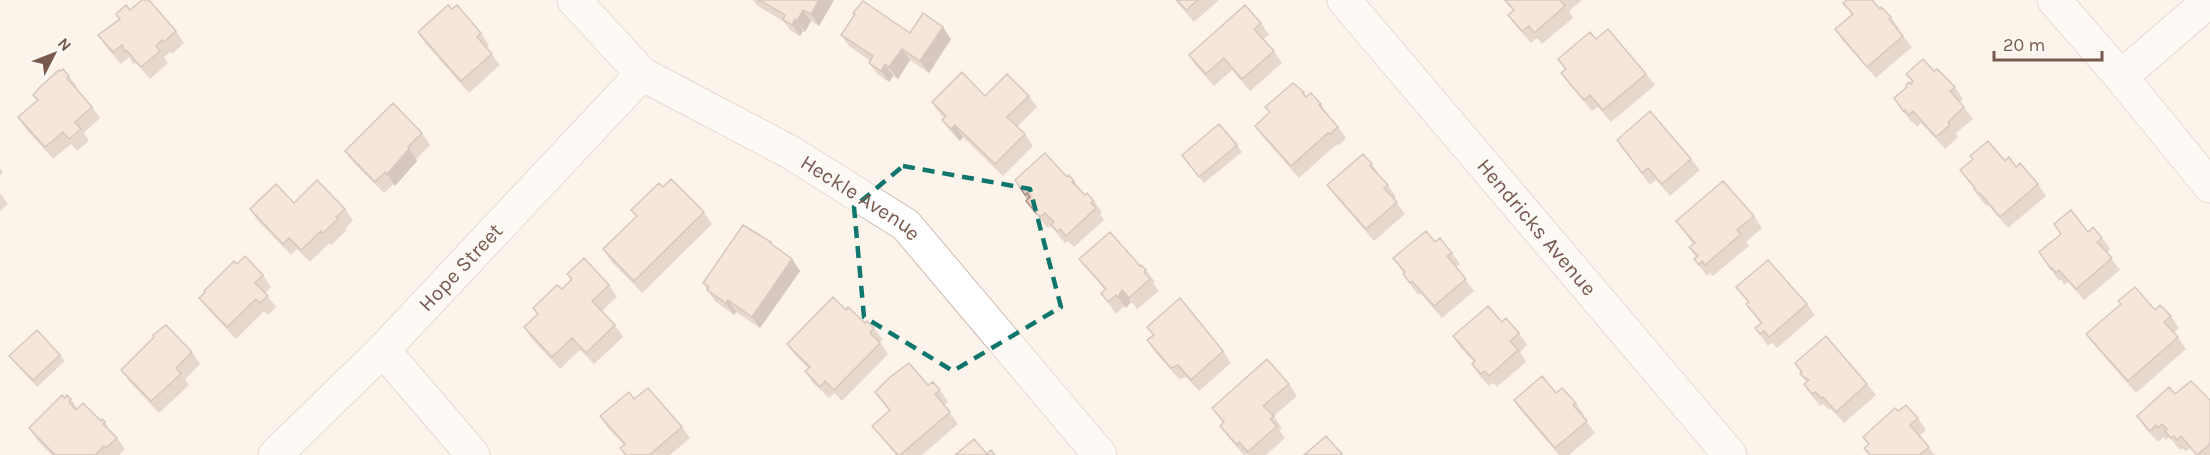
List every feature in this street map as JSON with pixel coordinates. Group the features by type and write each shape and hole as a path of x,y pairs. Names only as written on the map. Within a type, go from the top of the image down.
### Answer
{"street":[{"name":"Heckle Avenue","path":"574,0 642,74 790,152 906,225 1100,455"},
{"name":"Hendricks Avenue","path":"1344,0 1730,455"},
{"path":"2054,0 2121,76 2210,186"},
{"path":"2121,76 2210,0"},
{"name":"Hope Street","path":"275,455 383,350 642,74"},
{"path":"383,350 473,455"}],"highlighted area":[{"path":"903,166 1030,189 1061,307 953,371 864,317 854,207"}],"building":[{"path":"142,0 149,0 176,31 156,46 160,51 141,67 127,51 125,52 122,45 113,52 98,35 120,19 116,14 126,5 130,10"},
{"path":"759,0 819,0 811,14 803,10 792,25 783,20 785,15"},
{"path":"1177,0 1198,0 1186,10"},
{"path":"1505,0 1560,0 1565,6 1534,33 1529,26 1522,31 1508,15 1514,10"},
{"path":"1847,0 1872,0 1891,17 1889,19 1903,36 1867,67 1835,29 1853,14 1843,3"},
{"path":"863,1 910,33 923,13 943,27 920,61 902,49 889,67 885,64 881,71 869,63 873,56 841,35 855,14 853,13"},
{"path":"448,5 452,9 457,5 481,33 477,37 492,54 461,81 418,32"},
{"path":"1245,5 1261,23 1254,29 1274,51 1242,79 1224,58 1206,74 1189,55"},
{"path":"1608,29 1646,74 1603,110 1590,95 1584,100 1561,73 1566,69 1558,59 1590,32 1596,39"},
{"path":"1923,59 1955,87 1950,91 1964,107 1948,122 1950,125 1936,137 1913,111 1909,115 1905,110 1904,112 1894,98 1907,87 1909,82 1911,84 1913,81 1906,74"},
{"path":"63,69 69,76 67,78 92,107 75,122 81,129 69,139 63,132 45,147 18,117 38,100 33,95 40,87"},
{"path":"962,72 985,96 1007,74 1029,96 1007,117 1025,134 995,164 955,125 951,129 942,120 946,116 932,102"},
{"path":"1293,83 1304,92 1302,93 1306,97 1311,93 1338,127 1291,166 1255,126 1270,112 1265,107"},
{"path":"393,103 422,133 387,174 385,172 375,182 345,151"},
{"path":"1650,111 1691,159 1662,184 1648,168 1642,173 1617,140"},
{"path":"1219,124 1237,145 1199,177 1182,155"},
{"path":"1988,141 2005,161 2009,157 2016,167 2020,163 2038,184 2000,217 1960,170 1973,159 1970,156"},
{"path":"1045,153 1067,177 1069,175 1074,181 1072,182 1085,195 1087,193 1094,201 1091,203 1096,208 1066,236 1060,229 1057,231 1051,225 1054,222 1045,213 1040,217 1026,201 1030,197 1027,193 1025,195 1015,180"},
{"path":"1363,154 1372,164 1370,166 1388,185 1384,188 1397,202 1366,229 1327,185"},
{"path":"671,179 704,212 634,281 603,249 637,216 631,210 659,183 663,187"},
{"path":"317,180 345,209 323,233 321,231 301,250 289,238 283,244 250,209 276,184 294,203"},
{"path":"1723,181 1754,216 1737,230 1741,234 1705,265 1702,261 1699,265 1694,259 1698,256 1689,247 1695,243 1676,221"},
{"path":"2071,210 2088,232 2093,227 2102,238 2097,242 2112,258 2076,289 2059,270 2056,273 2051,269 2039,252 2061,234 2054,224"},
{"path":"743,225 771,242 792,259 752,317 728,300 726,303 707,290 709,287 703,283"},
{"path":"1426,231 1435,242 1440,238 1452,253 1447,256 1466,279 1434,306 1412,281 1410,283 1403,274 1405,272 1393,258"},
{"path":"1110,232 1146,270 1144,272 1150,279 1129,298 1122,290 1118,297 1116,295 1108,302 1101,293 1106,289 1079,259"},
{"path":"245,256 263,275 255,283 268,296 260,303 256,299 227,327 199,298 234,261 237,264"},
{"path":"584,258 609,285 592,301 615,325 586,353 572,338 552,357 524,327 538,314 533,308 557,285 562,289 572,279 567,274"},
{"path":"1768,260 1807,304 1769,337 1764,331 1760,334 1755,328 1762,323 1746,304 1749,302 1736,287"},
{"path":"2135,287 2155,310 2160,305 2171,316 2164,322 2178,337 2128,381 2086,334 2121,304 2118,301"},
{"path":"833,297 846,310 848,307 865,323 867,321 874,328 870,333 880,343 834,390 825,381 820,387 805,371 810,367 787,344"},
{"path":"1180,298 1223,351 1191,380 1178,365 1171,368 1147,340 1154,335 1147,327"},
{"path":"1488,306 1502,322 1506,318 1519,333 1510,341 1518,350 1489,376 1485,371 1481,374 1472,364 1475,361 1453,336"},
{"path":"166,325 192,352 176,368 181,374 151,401 121,370 154,337 153,335"},
{"path":"37,330 60,355 33,380 9,356"},
{"path":"1826,336 1867,384 1836,412 1823,397 1821,398 1815,392 1812,394 1804,384 1809,380 1800,374 1802,372 1795,363"},
{"path":"1267,359 1289,384 1263,406 1274,416 1270,419 1277,426 1248,452 1239,442 1237,445 1220,426 1224,422 1212,408"},
{"path":"909,363 928,385 933,382 940,390 935,394 950,412 898,455 872,426 890,410 875,392"},
{"path":"1542,376 1556,393 1562,388 1576,403 1573,405 1587,421 1555,448 1514,400"},
{"path":"2191,381 2210,400 2210,444 2197,455 2181,436 2177,440 2174,436 2171,438 2162,424 2158,428 2156,425 2150,431 2137,416 2169,387 2175,394"},
{"path":"648,388 682,427 649,455 626,455 620,448 625,444 600,416 629,392 634,399"},
{"path":"62,395 65,398 67,395 71,399 69,402 76,410 83,403 101,421 102,419 105,422 103,424 117,438 95,455 55,455 29,428"},
{"path":"1906,405 1918,418 1910,425 1929,447 1919,455 1870,455 1864,448 1869,444 1863,437 1895,408 1898,411"},
{"path":"1326,436 1342,454 1304,455"},
{"path":"974,439 987,454 991,450 995,455 955,455"}]}
